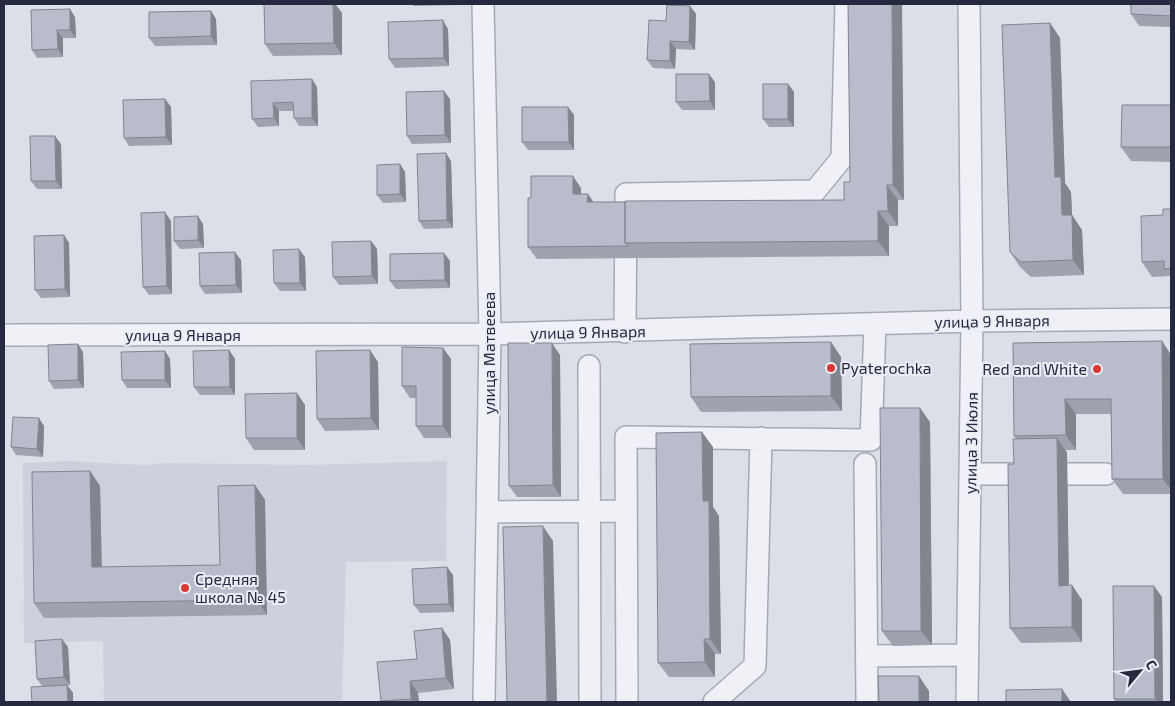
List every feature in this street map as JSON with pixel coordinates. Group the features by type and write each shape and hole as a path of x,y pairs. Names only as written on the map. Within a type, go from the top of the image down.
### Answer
{"street":[{"name":"улица Матвеева","path":"483,4 490,334 484,702"},
{"path":"625,332 626,194 815,190 842,158 846,4"},
{"name":"улица 3 Июля","path":"967,702 972,321 969,4"},
{"name":"улица 9 Января","path":"4,335 490,334 625,332 972,321 1171,319"},
{"path":"627,702 626,437 872,440 875,324"},
{"path":"588,366 590,702"},
{"path":"714,702 755,666 761,438"},
{"path":"865,464 867,702"},
{"path":"970,474 1106,474"},
{"path":"487,512 626,511"},
{"path":"867,656 968,655"}],"shaded area":[{"name":"Средняя школа № 45","path":"69,461 143,465 167,463 307,465 447,461 446,561 346,562 342,702 104,702 103,641 24,643 23,463"}],"building":[{"path":"264,4 333,4 334,43 265,44"},
{"path":"848,4 892,4 893,185 887,185 888,211 878,211 878,241 625,243 625,201 844,200 844,182 850,182"},
{"path":"1131,4 1171,4 1171,16 1131,14"},
{"path":"667,5 690,6 689,42 670,41 670,61 647,60 649,20 666,21"},
{"path":"70,9 70,30 57,30 58,49 32,50 31,10"},
{"path":"211,11 211,36 149,38 149,12"},
{"path":"443,20 444,58 389,59 388,22"},
{"path":"1050,23 1055,177 1061,177 1062,215 1072,215 1073,260 1021,262 1010,252 1002,25"},
{"path":"676,74 709,74 710,101 676,102"},
{"path":"312,79 312,118 294,118 293,102 273,103 274,118 252,119 251,81"},
{"path":"763,84 788,84 788,119 763,119"},
{"path":"444,91 445,135 407,136 406,92"},
{"path":"165,99 166,137 124,138 123,100"},
{"path":"1122,105 1171,105 1171,147 1121,147"},
{"path":"522,107 568,107 569,142 522,142"},
{"path":"30,136 55,136 56,181 31,181"},
{"path":"446,153 447,220 419,221 417,154"},
{"path":"400,164 400,194 377,195 377,165"},
{"path":"531,176 573,176 573,194 588,194 587,202 625,202 625,243 628,246 528,247 528,198 531,198"},
{"path":"1163,209 1171,209 1171,268 1164,269 1164,261 1142,262 1141,216 1163,215"},
{"path":"165,212 167,286 143,287 141,213"},
{"path":"198,216 198,240 174,241 174,217"},
{"path":"64,235 65,289 35,290 34,236"},
{"path":"371,241 372,276 333,277 332,242"},
{"path":"299,249 300,283 274,283 273,250"},
{"path":"235,252 236,285 200,286 199,253"},
{"path":"444,253 445,280 390,281 390,254"},
{"path":"1162,341 1163,479 1112,479 1111,399 1065,399 1066,435 1014,436 1013,343"},
{"path":"831,342 831,396 691,397 690,344"},
{"path":"508,343 552,343 553,485 509,486"},
{"path":"78,344 78,380 49,381 48,345"},
{"path":"402,347 443,348 443,426 416,426 416,386 402,386"},
{"path":"229,350 230,387 194,387 193,351"},
{"path":"370,350 371,418 317,419 316,351"},
{"path":"165,351 165,380 122,380 121,352"},
{"path":"297,393 297,438 246,438 245,394"},
{"path":"880,408 920,408 921,631 882,631"},
{"path":"13,417 39,418 37,449 11,447"},
{"path":"702,432 703,501 709,501 710,639 704,639 705,662 658,663 656,433"},
{"path":"1057,438 1059,586 1072,585 1072,627 1010,628 1008,464 1014,464 1013,439"},
{"path":"90,471 92,567 220,565 218,486 255,485 257,600 34,603 32,472"},
{"path":"543,526 547,702 507,702 503,527"},
{"path":"447,567 449,604 414,605 412,569"},
{"path":"1113,586 1154,586 1155,699 1114,699"},
{"path":"442,628 446,678 410,681 411,699 381,701 377,662 417,659 414,631"},
{"path":"62,639 64,677 37,679 35,641"},
{"path":"878,676 919,676 919,702 879,702"},
{"path":"67,685 68,702 32,702 31,687"},
{"path":"1062,689 1062,702 1006,702 1006,690"}],"place":[{"name":"Pyaterochka","path":"831,368"},
{"name":"Red and White","path":"1097,369"},
{"name":"Средняя школа № 45","path":"185,588"}]}
